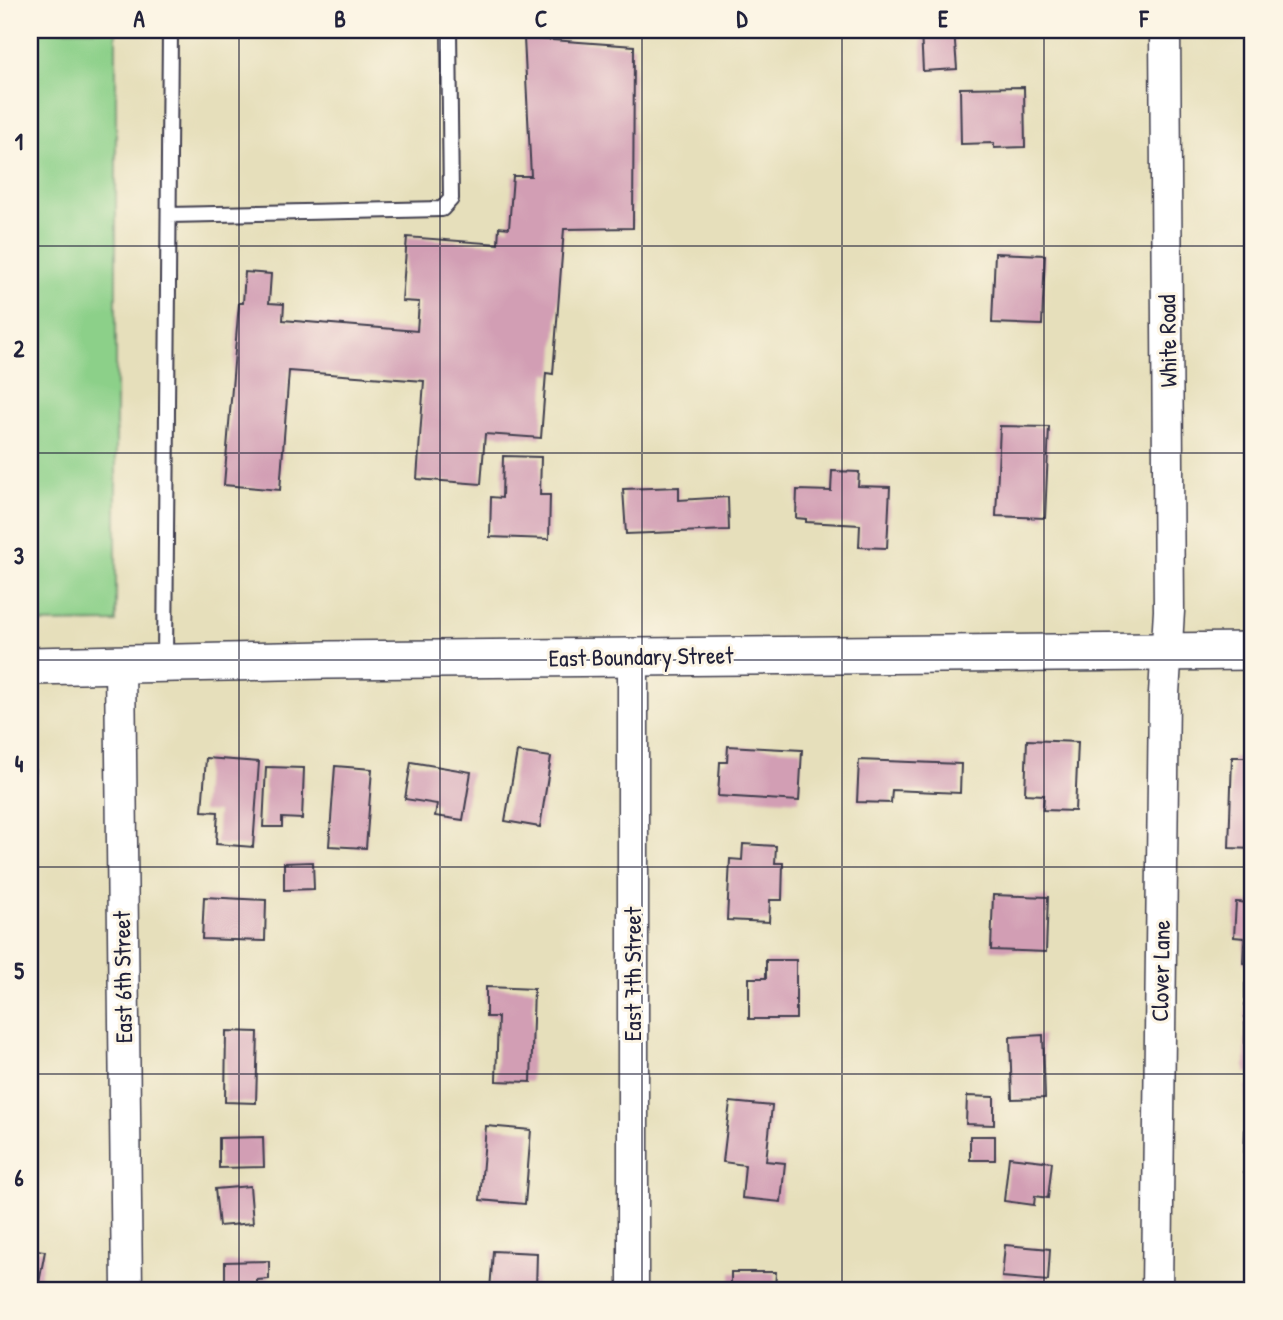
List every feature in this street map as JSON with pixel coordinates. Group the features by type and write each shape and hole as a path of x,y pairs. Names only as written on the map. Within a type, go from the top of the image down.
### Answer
{"street":[{"name":"White Road","path":"1165,30 1169,366 1169,611 1166,652"},
{"name":"East Boundary Street","path":"30,666 327,660 1253,651"},
{"name":"Clover Lane","path":"1157,1290 1166,652"},
{"name":"East 7th Street","path":"633,657 633,1290"},
{"name":"East 6th Street","path":"120,665 127,1290"}],"lane":[{"path":"165,664 170,30"},
{"path":"169,215 442,209 451,199 449,30"}],"green space":[{"path":"30,30 116,30 116,622 30,623"}],"building":[{"path":"954,30 957,69 923,71 921,31"},
{"path":"524,38 634,46 633,228 564,229 553,374 546,373 541,438 485,434 481,484 417,479 424,381 289,371 280,490 224,485 239,303 243,303 245,272 271,274 269,303 284,304 283,320 417,331 419,302 402,301 407,237 498,244 499,227 509,228 513,176 531,176"},
{"path":"1024,87 1025,147 994,148 994,143 961,144 960,88"},
{"path":"995,253 1045,255 1042,325 992,323"},
{"path":"1000,426 1049,427 1045,518 996,516"},
{"path":"503,456 541,457 540,495 550,495 549,539 490,537 491,497 502,498"},
{"path":"832,471 859,472 858,486 890,487 887,548 859,547 860,525 806,522 806,519 796,518 797,490 831,491"},
{"path":"679,487 679,500 728,497 729,530 626,534 623,489"},
{"path":"1027,740 1078,742 1075,811 1043,810 1044,795 1025,794"},
{"path":"728,746 802,750 799,801 718,796 720,762 727,762"},
{"path":"517,752 551,757 540,827 505,821"},
{"path":"1232,757 1253,757 1253,849 1229,848"},
{"path":"206,758 259,762 253,847 216,844 218,812 202,811"},
{"path":"30,760 35,760 33,796 30,797"},
{"path":"859,760 961,764 960,793 892,790 891,803 857,802"},
{"path":"411,762 471,772 463,820 435,816 437,804 405,799"},
{"path":"335,766 372,769 366,848 329,846"},
{"path":"266,767 304,768 302,819 282,818 282,827 263,827"},
{"path":"743,844 776,846 775,863 783,863 782,900 770,900 769,922 727,920 730,859 742,860"},
{"path":"313,862 314,889 284,890 284,863"},
{"path":"993,895 1048,897 1046,952 991,950"},
{"path":"204,897 266,900 265,941 202,939"},
{"path":"1236,902 1253,903 1253,964 1243,963 1244,938 1234,937"},
{"path":"766,960 796,960 796,1019 749,1019 749,978 766,978"},
{"path":"1245,984 1253,985 1253,1073 1245,1073"},
{"path":"486,987 534,989 531,1082 496,1081 498,1017 486,1017"},
{"path":"226,1031 258,1032 256,1103 225,1102"},
{"path":"1043,1035 1045,1098 1012,1099 1010,1037"},
{"path":"1246,1086 1253,1086 1253,1172 1244,1172"},
{"path":"967,1096 994,1097 994,1125 966,1124"},
{"path":"730,1102 772,1106 766,1161 785,1163 781,1202 742,1198 745,1165 723,1162"},
{"path":"486,1126 531,1130 525,1204 480,1200"},
{"path":"970,1136 995,1136 995,1160 970,1160"},
{"path":"263,1137 264,1167 219,1168 219,1138"},
{"path":"1009,1157 1052,1162 1048,1198 1035,1196 1034,1205 1004,1201"},
{"path":"30,1182 36,1182 34,1228 30,1228"},
{"path":"250,1186 253,1223 219,1226 215,1189"},
{"path":"1247,1188 1253,1188 1253,1261 1249,1261"},
{"path":"1005,1245 1050,1249 1048,1281 1002,1277"},
{"path":"30,1249 45,1251 39,1283 30,1282"},
{"path":"493,1251 537,1253 536,1290 490,1290"},
{"path":"269,1261 269,1279 257,1280 257,1290 225,1290 225,1262"},
{"path":"731,1272 776,1272 775,1290 731,1290"}]}
